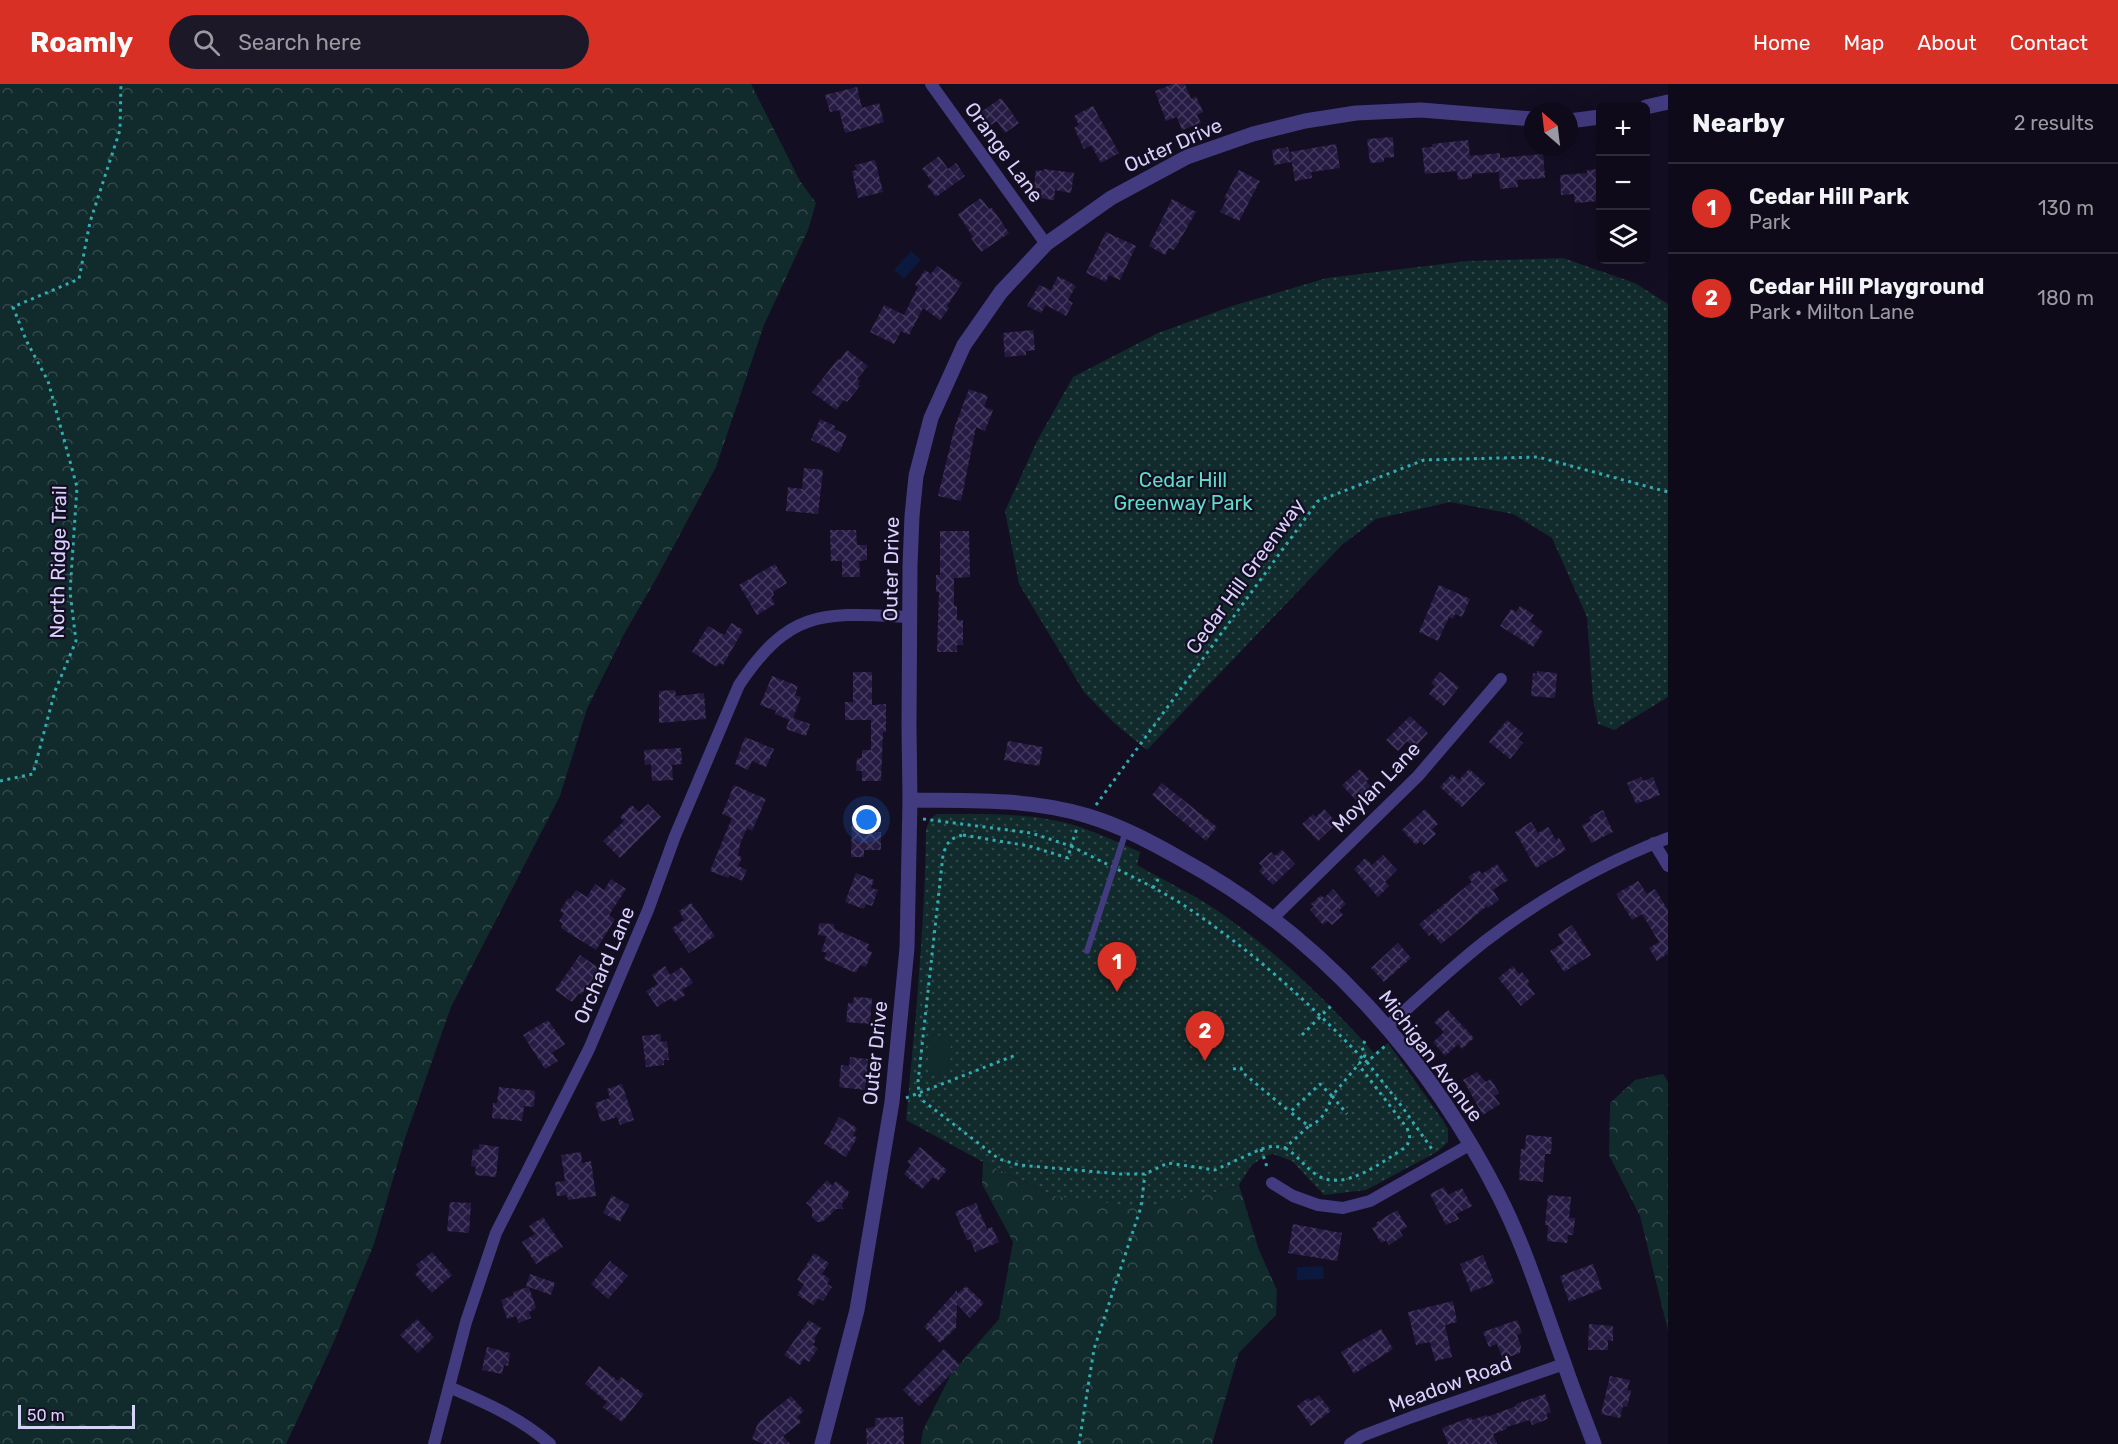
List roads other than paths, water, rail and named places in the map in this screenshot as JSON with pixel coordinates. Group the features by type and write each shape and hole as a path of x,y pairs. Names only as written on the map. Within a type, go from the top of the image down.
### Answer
{"street":[{"name":"Orange Lane","path":"931,84 1046,244"},
{"path":"1650,106 1668,102"},
{"name":"Outer Drive","path":"822,1444 857,1310 893,1097 907,948 912,516 916,476 931,418 946,381 970,335 1000,292 1046,244 1111,198 1187,157 1253,134 1326,116 1421,110 1524,118"},
{"path":"1578,120 1596,118"},
{"name":"Orchard Lane","path":"434,1444 466,1322 496,1233 589,1049 648,910 675,836 740,685 753,664 771,644 803,623 824,615 911,617"},
{"name":"Moylan Lane","path":"1273,918 1418,776 1501,679"},
{"name":"Michigan Avenue","path":"910,800 1020,802 1085,815 1137,835 1207,873 1273,918 1338,974 1391,1032 1426,1077 1471,1144 1526,1254 1594,1444"},
{"path":"1391,1032 1462,961 1501,930 1568,885 1668,838"},
{"path":"1654,843 1668,866"},
{"path":"1272,1183 1293,1196 1318,1204 1343,1208 1370,1201 1471,1144"},
{"name":"Meadow Road","path":"1350,1444 1362,1436 1412,1417 1564,1364"},
{"path":"449,1388 490,1405 539,1434 550,1444"}],"lane":[{"path":"1087,951 1126,831"}],"water":[{"path":"911,251 921,260 904,279 894,270"},
{"path":"1323,1266 1324,1279 1297,1280 1297,1267"}],"place":[{"name":"Cedar Hill Park","path":"1117,992"},
{"name":"Cedar Hill Playground","path":"1205,1061"}],"park label":[{"name":"Cedar Hill Greenway Park","path":"1183,492"}]}
